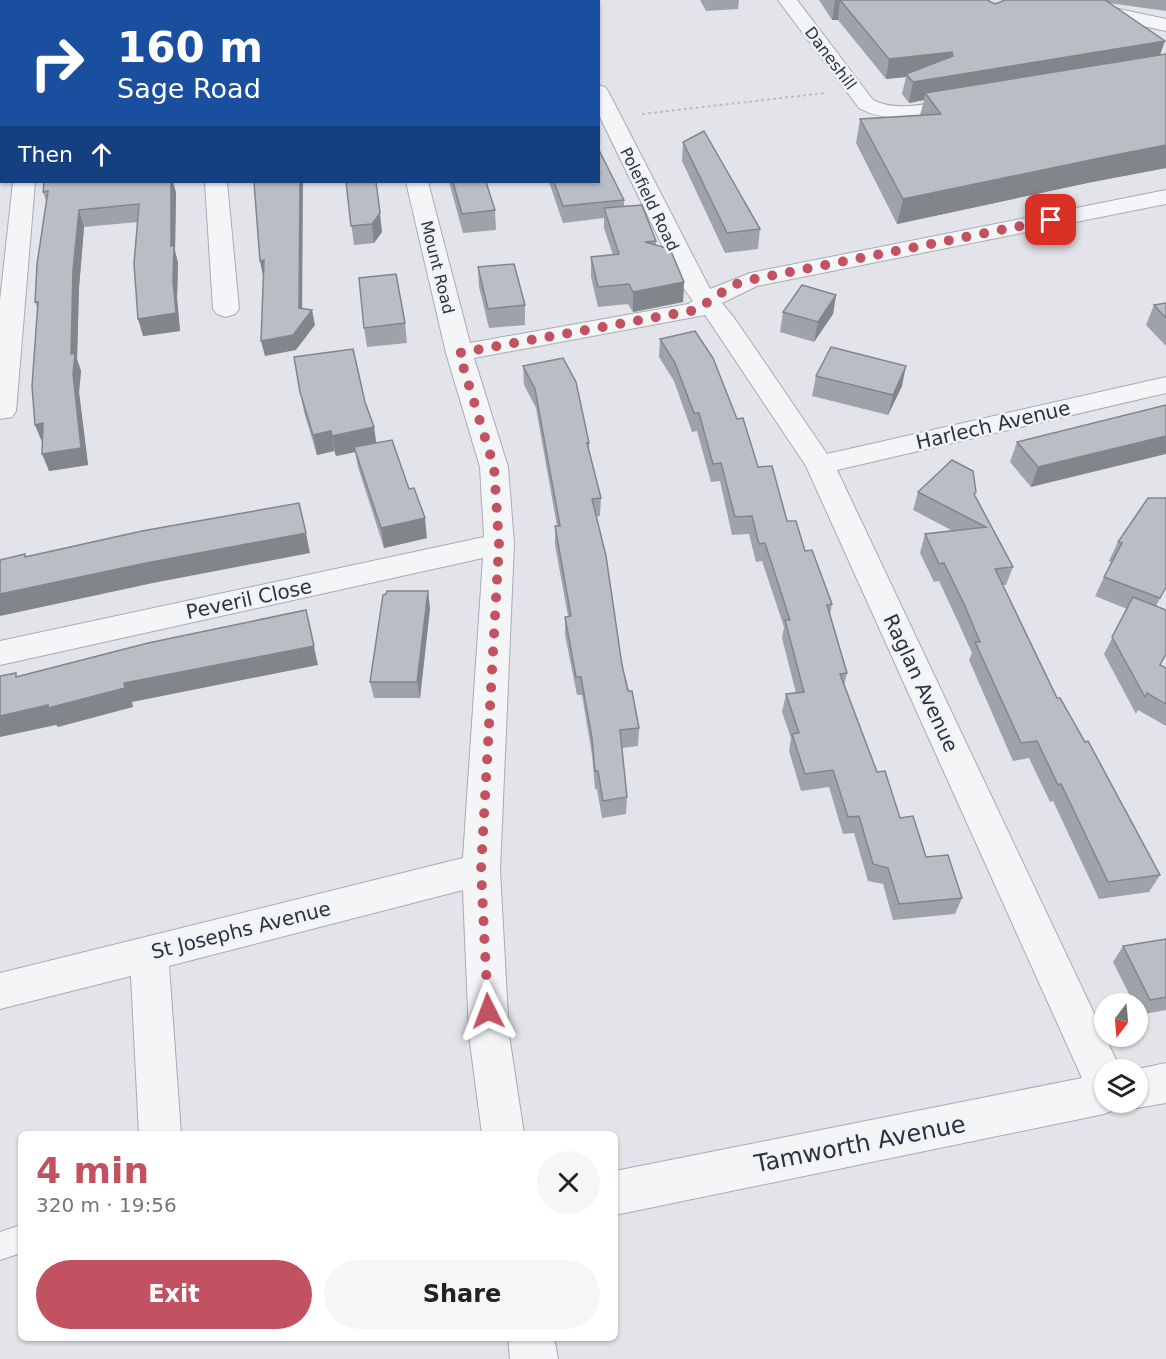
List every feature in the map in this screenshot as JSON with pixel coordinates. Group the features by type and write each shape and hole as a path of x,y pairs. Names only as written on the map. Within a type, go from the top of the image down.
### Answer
{"street":[{"name":"Daneshill","path":"787,0 866,104 880,111 908,111 982,99"},
{"path":"1051,0 1166,25"},
{"name":"Polefield Road","path":"600,95 686,272 694,286 709,302"},
{"path":"2,411 24,183"},
{"path":"216,183 226,309"},
{"name":"Mount Road","path":"417,183 459,353 494,467 499,544 481,870 489,1035 504,1131"},
{"path":"459,353 696,310 733,285 750,280 1166,197"},
{"name":"Raglan Avenue","path":"709,302 820,465 1094,1059"},
{"name":"Harlech Avenue","path":"820,465 1166,385"},
{"name":"Peveril Close","path":"0,653 499,544"},
{"name":"St Josephs Avenue","path":"0,991 481,870"},
{"path":"149,953 160,1131"},
{"path":"1148,1086 1166,1083"},
{"name":"Tamworth Avenue","path":"618,1192 1094,1096"},
{"path":"531,1341 534,1359"}],"lane":[{"path":"0,1246 18,1240"}],"path":[{"path":"610,117 855,90"}],"building":[{"path":"840,0 987,0 995,4 1005,0 1105,0 1165,41 913,82 906,74 953,56 952,52 889,59"},
{"path":"1166,54 1166,145 903,199 860,119 941,114 925,93"},
{"path":"704,131 760,229 727,233 683,142"},
{"path":"600,152 624,200 563,206 554,183 600,183"},
{"path":"44,183 171,183 171,246 174,245 173,281 176,313 138,319 134,264 139,204 79,210 73,270 71,354 75,353 73,374 81,448 42,454 43,423 35,425 32,386 38,302 35,302 37,264 48,191 43,192"},
{"path":"254,183 300,183 299,308 312,310 293,335 261,341 264,260 260,261"},
{"path":"346,183 376,183 380,213 372,224 351,226"},
{"path":"453,183 486,183 495,210 462,214"},
{"path":"642,205 656,241 645,242 670,249 684,282 633,292 629,284 598,287 591,257 619,254 604,208"},
{"path":"514,264 525,305 488,309 478,267"},
{"path":"396,274 405,323 364,328 359,278"},
{"path":"802,285 836,295 818,322 783,312"},
{"path":"1166,303 1166,318 1154,305"},
{"path":"695,331 713,358 737,419 743,418 758,467 772,466 787,521 796,521 805,551 812,550 832,604 827,605 847,673 840,674 877,772 885,771 900,818 913,816 926,857 948,855 962,898 899,904 888,868 873,864 859,816 848,817 833,770 805,774 792,734 799,733 786,694 804,692 785,620 790,620 765,543 759,544 752,516 735,517 721,463 713,464 699,413 694,413 675,363 660,339"},
{"path":"831,347 906,366 893,395 816,376"},
{"path":"353,349 365,402 374,427 332,436 331,431 313,435 300,392 294,357"},
{"path":"563,358 576,382 589,443 587,443 601,498 592,499 606,556 622,665 628,691 632,691 639,728 620,730 627,797 603,801 598,771 595,771 592,738 581,677 576,677 565,617 571,616 555,526 560,526 535,389 523,366"},
{"path":"1166,405 1166,436 1038,467 1017,442"},
{"path":"392,440 409,489 414,488 425,518 381,528 354,447"},
{"path":"952,460 973,471 976,492 974,494 1013,567 995,569 1057,698 1060,698 1085,742 1088,741 1160,875 1108,882 1061,784 1058,785 1037,741 1021,743 975,642 980,642 964,604 944,563 939,564 925,534 986,527 918,492"},
{"path":"1148,498 1166,498 1166,587 1160,598 1104,577 1122,543 1118,542"},
{"path":"299,503 306,533 146,563 0,594 0,560 25,554 25,557 142,531"},
{"path":"387,591 428,591 417,682 370,682 383,595"},
{"path":"1133,597 1166,610 1166,654 1160,665 1166,668 1166,704 1147,693 1145,697 1112,637"},
{"path":"306,610 314,646 124,683 125,688 48,708 48,705 0,716 0,676 16,673 16,677 148,643"},
{"path":"1166,939 1166,997 1150,1000 1123,946"}],"route":[{"path":"488,1011 481,870 499,544 494,467 459,353 696,310 733,285 750,280 1051,220"}]}
